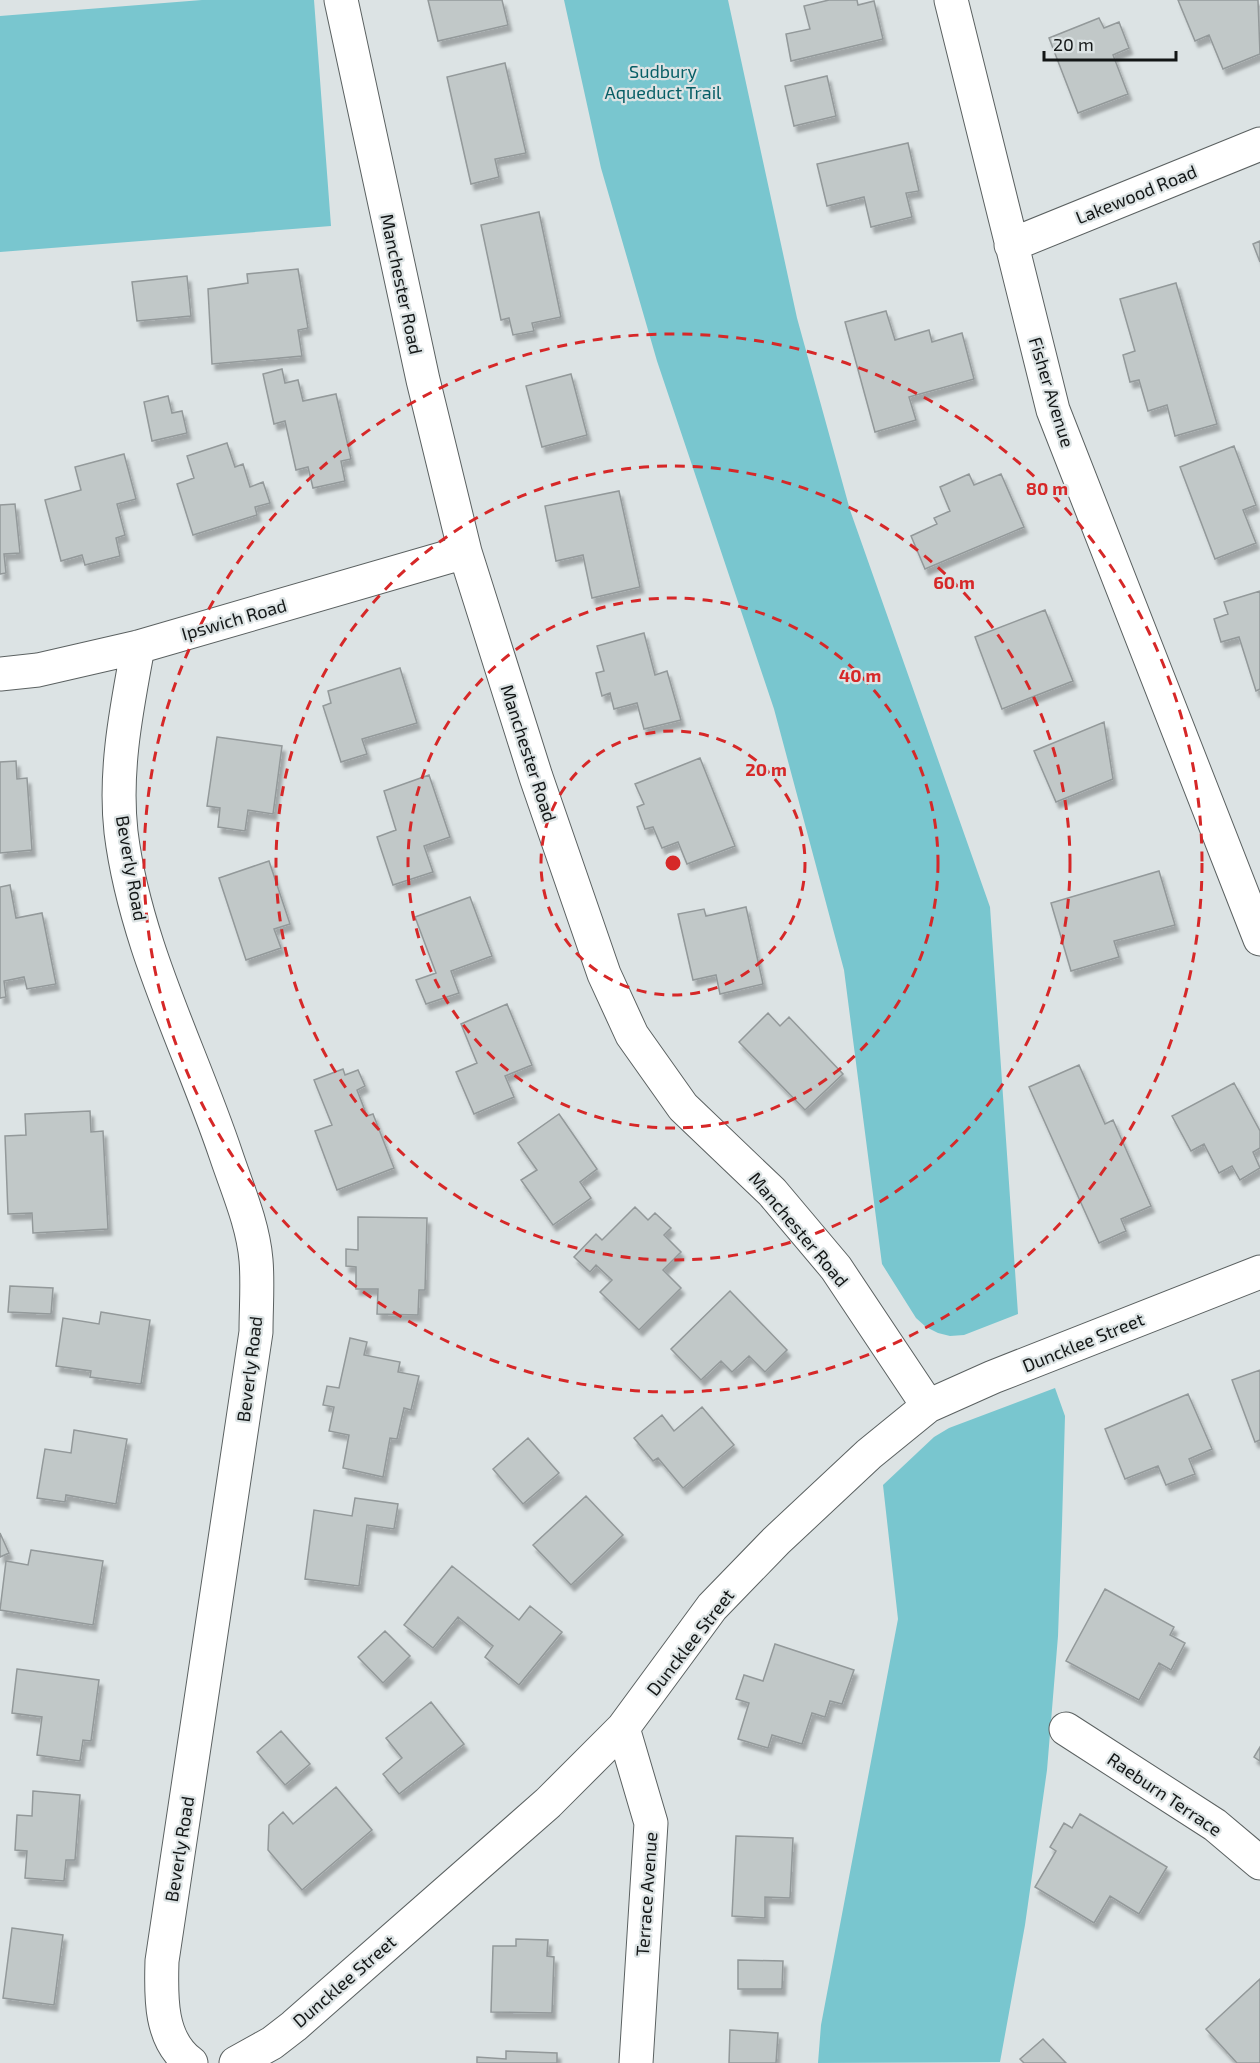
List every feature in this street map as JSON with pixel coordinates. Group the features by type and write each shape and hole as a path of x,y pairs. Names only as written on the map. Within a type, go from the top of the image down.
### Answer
{"street":[{"name":"Manchester Road","path":"341,0 423,380 465,552 536,777 600,963 632,1035 683,1107 772,1192 836,1268 928,1406"},
{"name":"Fisher Avenue","path":"951,0 1053,410 1260,939"},
{"name":"Lakewood Road","path":"1011,245 1260,144"},
{"name":"Ipswich Road","path":"0,674 38,670 138,647 465,552"},
{"name":"Beverly Road","path":"138,647 120,773 121,831 136,910 167,1000 214,1120 243,1206 256,1258 256,1332 162,1961 162,1999 167,2028 178,2050 191,2063"},
{"name":"Duncklee Street","path":"236,2063 272,2043 294,2026 548,1803 623,1728 712,1607 776,1541 861,1462 928,1406 993,1377 1260,1272"},
{"name":"Terrace Avenue","path":"623,1728 651,1824 636,2063"},
{"name":"Raeburn Terrace","path":"1066,1729 1215,1825 1260,1863"}],"green space":[{"path":"202,0 314,0 331,226 0,252 0,16"},
{"name":"Sudbury Aqueduct Trail","path":"564,0 728,0 797,318 850,510 990,907 1018,1314 964,1335 950,1336 926,1327 916,1318 882,1264 844,970 774,709 657,361 601,168"},
{"path":"1055,1388 1065,1416 1058,1636 1047,1770 1025,1925 1000,2062 818,2063 821,2025 898,1619 883,1485 934,1437 949,1428"}],"building":[{"path":"428,0 502,0 508,25 438,41"},
{"path":"829,0 857,0 858,5 874,1 883,39 791,61 786,34 810,29 804,6"},
{"path":"1178,0 1258,0 1260,54 1223,69 1209,35 1195,41"},
{"path":"1099,18 1104,28 1119,22 1129,48 1113,55 1128,94 1078,113 1049,38"},
{"path":"505,63 526,153 495,159 499,177 471,184 447,77"},
{"path":"827,76 836,116 794,126 785,86"},
{"path":"908,143 919,191 906,193 912,217 871,227 864,197 827,206 817,164"},
{"path":"539,212 561,317 532,323 534,331 513,335 509,318 501,320 481,225"},
{"path":"1260,241 1260,262 1253,244"},
{"path":"298,269 308,328 298,330 302,356 212,364 208,289 248,283 247,274"},
{"path":"187,276 191,316 137,321 132,282"},
{"path":"1176,283 1217,424 1175,436 1167,405 1148,411 1139,380 1130,382 1123,355 1135,351 1120,299"},
{"path":"886,311 895,340 929,330 932,342 962,333 974,379 909,397 916,420 875,432 845,322"},
{"path":"282,369 285,383 298,380 303,401 336,394 351,459 341,461 345,481 313,488 308,467 296,470 285,421 274,424 263,374"},
{"path":"571,374 587,435 542,447 526,386"},
{"path":"168,396 172,413 182,411 187,433 152,441 144,402"},
{"path":"227,443 235,467 243,464 250,487 263,482 270,503 255,507 257,515 193,535 177,484 194,478 187,456"},
{"path":"1234,446 1256,505 1243,510 1256,543 1215,559 1180,467"},
{"path":"124,454 136,499 117,504 125,535 116,538 120,556 85,565 82,555 61,561 45,500 81,490 75,467"},
{"path":"969,474 974,485 1001,474 1024,527 925,569 911,536 937,524 934,518 950,511 940,487"},
{"path":"619,491 640,587 592,598 583,555 556,561 545,506"},
{"path":"15,504 20,553 4,554 6,573 0,574 0,505"},
{"path":"1260,591 1260,689 1256,691 1239,637 1221,642 1214,619 1228,614 1224,602"},
{"path":"1045,610 1073,681 1002,709 975,637"},
{"path":"644,633 655,675 667,671 681,720 644,729 637,703 614,709 610,693 602,696 596,673 604,671 597,646"},
{"path":"400,668 417,723 362,739 367,754 341,762 323,706 331,703 328,691"},
{"path":"1104,722 1113,779 1056,802 1034,751"},
{"path":"217,737 282,746 273,814 248,810 245,831 218,827 220,808 207,806"},
{"path":"700,758 735,846 687,864 678,842 662,848 653,827 645,829 637,807 644,804 635,784"},
{"path":"16,761 17,779 27,778 32,850 0,853 0,762"},
{"path":"429,775 450,837 424,846 433,872 393,885 377,837 396,830 384,791"},
{"path":"269,861 290,924 274,929 281,948 246,960 219,878"},
{"path":"1159,871 1175,925 1114,941 1119,957 1071,971 1051,903"},
{"path":"10,885 16,918 42,913 56,984 27,989 24,977 4,981 6,997 0,998 0,887"},
{"path":"470,897 492,956 451,971 459,993 426,1004 416,980 436,973 415,917"},
{"path":"746,907 763,984 720,994 716,975 693,980 678,914 704,909 706,916"},
{"path":"507,1004 532,1065 505,1076 514,1097 474,1114 456,1072 477,1063 461,1024"},
{"path":"768,1013 780,1026 789,1017 843,1074 805,1110 739,1042"},
{"path":"1079,1065 1105,1124 1113,1120 1151,1206 1121,1219 1126,1231 1099,1243 1029,1087"},
{"path":"343,1069 345,1075 358,1070 365,1086 357,1090 367,1116 373,1114 394,1168 337,1190 315,1131 332,1125 314,1080"},
{"path":"1234,1083 1260,1131 1260,1148 1253,1152 1260,1168 1240,1180 1232,1166 1219,1173 1204,1144 1191,1151 1172,1116"},
{"path":"90,1111 91,1132 103,1131 108,1229 33,1233 32,1213 8,1214 5,1136 26,1135 25,1114"},
{"path":"559,1114 597,1169 580,1182 591,1198 553,1225 521,1180 537,1170 518,1143"},
{"path":"635,1207 648,1220 655,1213 671,1228 664,1235 681,1252 663,1270 681,1288 639,1330 600,1292 612,1280 596,1265 590,1272 574,1257 596,1234 602,1240"},
{"path":"358,1217 427,1218 425,1290 419,1290 418,1315 377,1314 378,1289 356,1289 356,1267 346,1266 346,1249 358,1250"},
{"path":"10,1286 53,1288 51,1314 8,1312"},
{"path":"730,1291 787,1350 765,1372 749,1356 732,1372 721,1361 701,1380 671,1349"},
{"path":"101,1312 150,1320 141,1384 90,1377 91,1371 56,1366 63,1318 99,1324"},
{"path":"350,1338 367,1342 364,1355 400,1362 398,1372 419,1376 411,1410 404,1408 397,1439 390,1438 383,1477 343,1468 349,1435 329,1431 334,1407 323,1405 327,1386 339,1388"},
{"path":"1260,1370 1260,1440 1255,1442 1232,1380"},
{"path":"1188,1394 1212,1449 1189,1459 1195,1474 1166,1485 1158,1466 1125,1479 1105,1429"},
{"path":"702,1407 734,1445 683,1488 658,1458 653,1461 634,1438 662,1415 674,1431"},
{"path":"74,1430 127,1439 116,1504 66,1495 65,1502 37,1498 45,1449 71,1453"},
{"path":"528,1438 559,1473 523,1504 493,1469"},
{"path":"586,1496 623,1535 571,1585 533,1545"},
{"path":"355,1498 398,1504 394,1529 367,1525 359,1586 305,1579 314,1510 352,1516"},
{"path":"0,1533 9,1553 0,1557"},
{"path":"31,1550 103,1561 93,1625 0,1610 6,1561 28,1565"},
{"path":"452,1566 519,1620 530,1606 562,1632 519,1685 485,1657 493,1646 458,1617 433,1648 404,1625"},
{"path":"1105,1589 1174,1627 1170,1635 1185,1643 1171,1670 1159,1663 1139,1700 1066,1661"},
{"path":"385,1631 410,1656 383,1683 358,1657"},
{"path":"775,1644 854,1670 842,1704 830,1701 825,1717 812,1713 802,1744 772,1735 768,1748 738,1739 749,1703 736,1699 744,1675 763,1681"},
{"path":"17,1669 99,1680 91,1741 83,1740 80,1761 37,1755 42,1717 12,1713"},
{"path":"431,1702 464,1744 399,1794 383,1774 402,1758 386,1738"},
{"path":"281,1731 310,1764 285,1785 257,1752"},
{"path":"1260,1747 1260,1761 1254,1757"},
{"path":"336,1787 372,1830 302,1890 268,1850 269,1825 283,1812 293,1824"},
{"path":"33,1791 80,1795 75,1860 66,1860 64,1881 25,1878 27,1851 15,1850 17,1815 32,1816"},
{"path":"1080,1814 1167,1867 1139,1914 1110,1896 1094,1923 1035,1887 1056,1851 1050,1847 1064,1823 1072,1828"},
{"path":"736,1836 793,1838 790,1898 765,1897 765,1918 732,1916"},
{"path":"12,1928 63,1935 54,2005 3,1998"},
{"path":"516,1939 548,1940 547,1956 554,1957 552,2013 491,2012 493,1946 516,1946"},
{"path":"738,1960 783,1961 782,1989 738,1989"},
{"path":"1260,1979 1260,2063 1237,2063 1206,2029"},
{"path":"730,2030 778,2033 776,2063 729,2063"},
{"path":"1043,2039 1066,2063 1024,2063 1020,2059"},
{"path":"506,2051 557,2053 557,2063 477,2063 477,2057 506,2059"}]}
